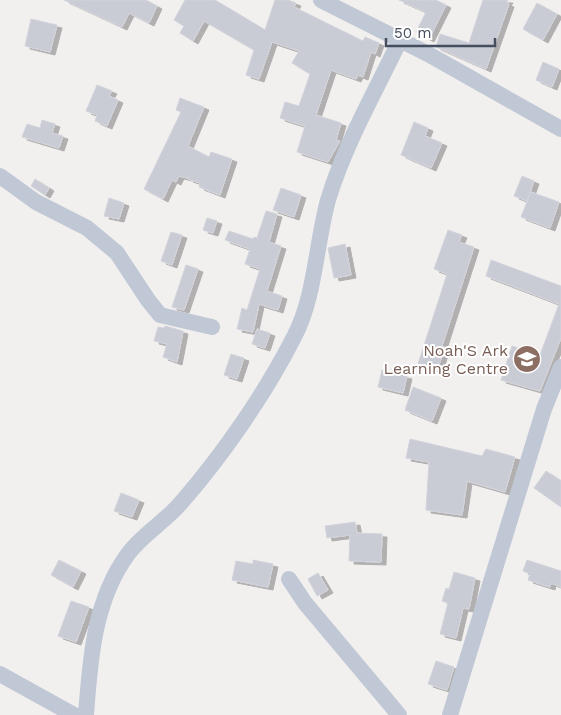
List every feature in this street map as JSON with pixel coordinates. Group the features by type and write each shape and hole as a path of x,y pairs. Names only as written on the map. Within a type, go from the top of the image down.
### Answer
{"street":[{"path":"321,0 489,87 561,128"},
{"path":"86,715 95,633 100,610 112,584 128,554 170,516 212,465 294,337 304,311 328,201 338,170 400,40"},
{"path":"0,176 36,202 87,228 117,253 160,315 212,327"},
{"path":"450,715 544,409 561,367"},
{"path":"289,579 305,603 399,715"},
{"path":"0,674 67,713"}],"building":[{"path":"64,0 146,0 157,6 149,23 129,13 122,27"},
{"path":"185,0 215,0 265,30 275,0 288,0 296,3 294,7 363,41 365,37 379,43 375,54 371,52 363,77 358,75 356,79 331,70 316,115 341,123 336,140 340,141 328,162 297,152 305,126 280,118 285,102 299,106 310,74 292,63 299,51 272,42 259,79 246,75 254,50 204,21 193,41 180,33 184,26 174,20"},
{"path":"399,0 436,0 446,5 429,39 416,32 426,12"},
{"path":"483,0 508,0 506,3 509,4 486,69 436,47 440,34 469,43"},
{"path":"537,3 557,14 543,40 523,29"},
{"path":"31,19 57,25 50,52 25,46"},
{"path":"543,62 559,69 552,87 536,80"},
{"path":"97,85 112,91 109,96 118,100 107,126 95,121 97,115 86,111"},
{"path":"180,98 204,107 188,146 209,157 211,152 232,159 220,195 199,187 200,183 188,179 190,175 187,178 179,176 176,182 172,180 163,199 144,189 181,112 176,110"},
{"path":"42,120 55,124 52,133 63,136 59,148 22,137 27,124 40,128"},
{"path":"414,122 428,128 425,136 442,143 431,168 401,155"},
{"path":"522,176 534,181 527,201 514,196"},
{"path":"35,179 49,188 45,195 31,186"},
{"path":"281,188 301,195 294,217 273,210"},
{"path":"531,192 559,202 550,228 521,217"},
{"path":"109,198 124,203 119,219 104,216"},
{"path":"266,211 277,214 269,242 281,246 267,291 282,296 278,310 259,304 253,332 237,329 242,308 247,310 260,269 245,264 250,249 225,240 229,231 253,239 254,237 257,238"},
{"path":"207,218 217,221 213,233 203,230"},
{"path":"448,230 462,235 459,242 474,247 442,346 445,347 437,371 418,364 447,274 434,269"},
{"path":"171,232 182,235 172,265 161,261"},
{"path":"345,244 351,275 334,278 328,248"},
{"path":"491,260 561,286 561,338 540,391 501,380 512,346 540,355 559,304 486,276"},
{"path":"186,265 198,269 184,310 172,307"},
{"path":"165,326 183,331 177,362 163,357 167,344 154,341 158,327 164,328"},
{"path":"257,329 270,333 265,348 252,344"},
{"path":"231,354 244,358 237,379 224,375"},
{"path":"382,370 407,376 403,393 378,387"},
{"path":"413,387 441,398 432,421 405,410"},
{"path":"410,439 482,456 486,449 515,457 505,492 467,481 462,515 426,510 429,462 406,458"},
{"path":"546,471 561,481 561,507 534,488"},
{"path":"121,493 139,500 132,517 114,511"},
{"path":"355,522 357,533 382,534 381,562 349,561 350,535 327,538 325,526"},
{"path":"59,560 81,571 73,587 51,575"},
{"path":"253,560 273,564 268,587 232,580 236,561 253,564"},
{"path":"527,560 561,571 561,587 551,583 550,587 528,580 530,574 523,571"},
{"path":"454,572 475,578 469,609 463,608 456,638 440,634 448,603 442,601 446,588 449,589"},
{"path":"318,573 328,590 317,596 308,579"},
{"path":"71,601 89,607 76,642 58,636"},
{"path":"436,661 454,667 447,690 428,684"}],"place":[{"name":"Noah'S Ark Learning Centre","path":"527,359"}]}
